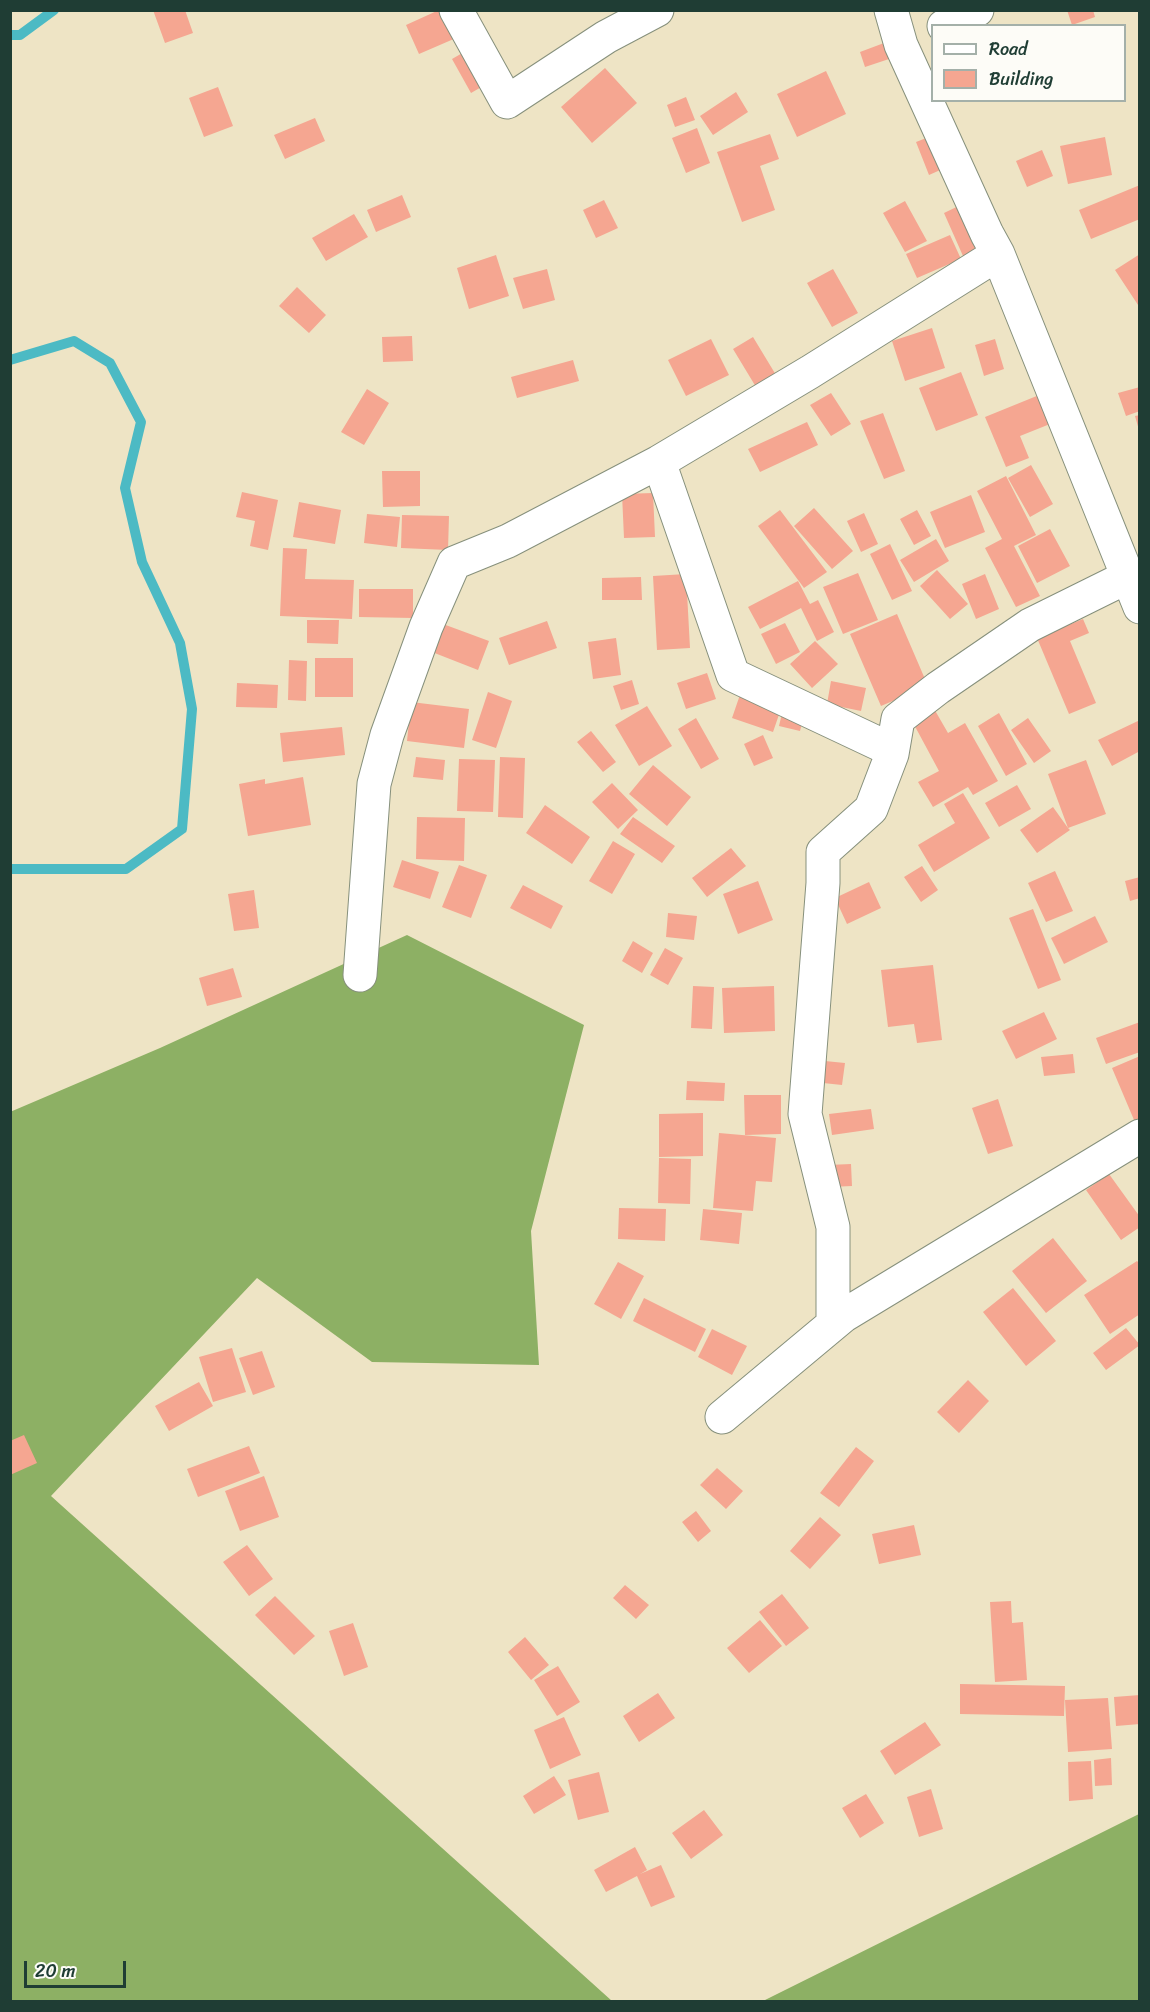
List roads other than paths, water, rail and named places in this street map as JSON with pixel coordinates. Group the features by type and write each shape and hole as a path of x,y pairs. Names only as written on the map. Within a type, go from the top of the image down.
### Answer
{"street":[{"path":"456,10 507,102 606,37 657,10"},
{"path":"891,10 901,45 998,254 1140,607"},
{"path":"948,24 977,10"},
{"path":"901,45 931,32"},
{"path":"360,975 374,783 391,724 426,627 454,563 508,540 659,462 810,372 998,254"},
{"path":"659,462 733,675 892,750"},
{"path":"833,1324 833,1227 805,1114 823,883 823,852 871,809 892,750 898,719 938,688 1030,625 1127,577"},
{"path":"722,1417 843,1316 1140,1136"}],"waterway":[{"path":"10,35 20,35 54,10"},
{"path":"10,360 74,341 110,363 141,422 125,488 142,562 180,643 192,709 182,829 126,869 10,869"}]}
